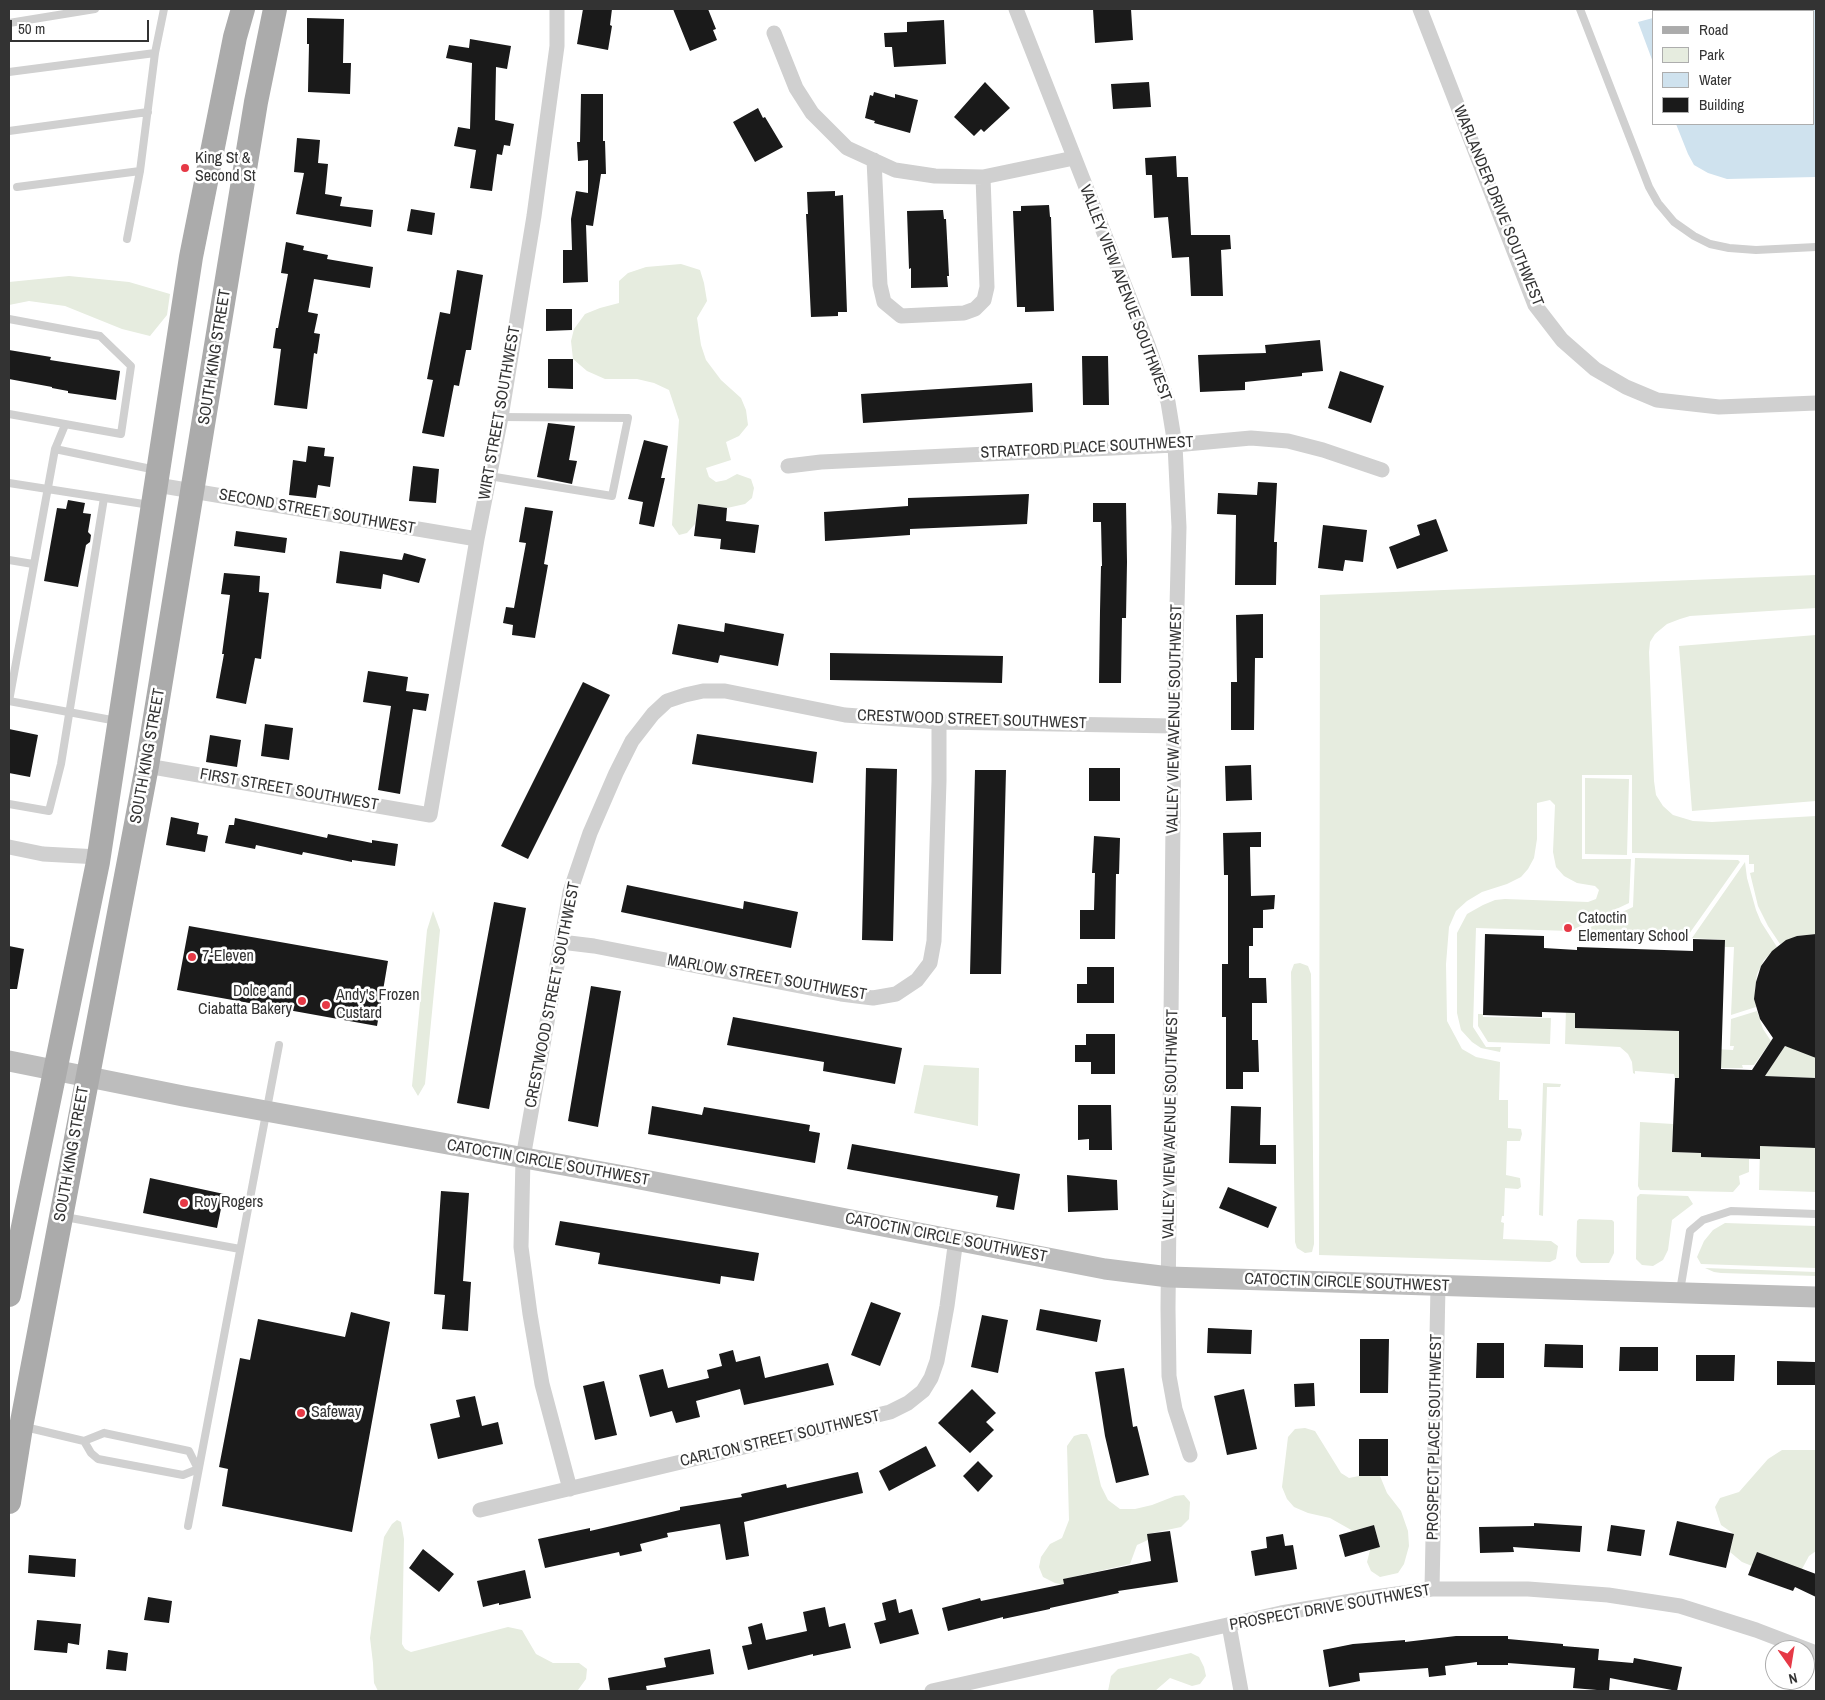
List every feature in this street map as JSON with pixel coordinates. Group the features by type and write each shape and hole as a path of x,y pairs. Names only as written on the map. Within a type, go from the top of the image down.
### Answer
{"main road":[{"name":"SOUTH KING STREET","path":"9,1295 99,857 192,257 233,46 243,9"},
{"name":"SOUTH KING STREET","path":"9,1502 15,1425 61,1216 147,766 256,102 275,9"},
{"name":"CATOCTIN CIRCLE SOUTHWEST","path":"9,1061 1105,1268 1169,1277 1816,1297"}],"street":[{"name":"WIRT STREET SOUTHWEST","path":"430,816 477,540 501,417 534,216 557,46 557,9"},
{"name":"VALLEY VIEW AVENUE SOUTHWEST","path":"1016,9 1148,346 1168,402 1175,444 1179,527 1174,726 1169,1376 1175,1409 1190,1455"},
{"name":"WARLANDER DRIVE SOUTHWEST","path":"1420,9 1535,305 1562,340 1594,369 1626,387 1657,400 1719,407 1816,403"},
{"path":"774,33 796,88 812,113 847,148 895,170 935,176 983,177 1074,158"},
{"path":"874,160 880,285 884,302 901,316 964,313 975,309 984,300 987,287 983,177"},
{"name":"STRATFORD PLACE SOUTHWEST","path":"788,466 821,462 1175,444 1251,438 1288,441 1323,450 1382,470"},
{"name":"SECOND STREET SOUTHWEST","path":"157,487 193,491 477,540"},
{"name":"CRESTWOOD STREET SOUTHWEST","path":"570,1489 542,1384 530,1314 521,1247 523,1158 570,892 590,833 613,780 632,741 653,714 667,701 703,692 725,692 845,715 939,722 1174,726"},
{"name":"MARLOW STREET SOUTHWEST","path":"561,942 594,946 841,994 873,998 896,994 917,980 930,963 934,941 939,790 939,722"},
{"name":"FIRST STREET SOUTHWEST","path":"147,766 430,816"},
{"path":"9,847 43,854 99,857"},
{"name":"CARLTON STREET SOUTHWEST","path":"480,1510 890,1412 908,1403 923,1391 931,1378 937,1361 956,1240"},
{"name":"PROSPECT PLACE SOUTHWEST","path":"1432,1589 1438,1286"},
{"name":"PROSPECT DRIVE SOUTHWEST","path":"932,1691 970,1687 1281,1614 1366,1598 1432,1589 1528,1589 1590,1594 1680,1606 1756,1630 1816,1653"},
{"path":"1229,1625 1241,1691"}],"lane":[{"path":"9,22 95,9"},
{"path":"127,239 140,171 155,53 164,9"},
{"path":"1580,9 1650,187 1658,204 1674,222 1694,236 1710,244 1729,248 1756,250 1816,247"},
{"path":"9,72 155,53"},
{"path":"9,131 148,112"},
{"path":"17,187 140,171"},
{"path":"9,318 100,336 131,366 121,434 9,414"},
{"path":"489,476 612,496 628,418 501,417"},
{"path":"65,425 55,449 9,701 119,722"},
{"path":"55,449 157,487"},
{"path":"9,483 104,498 157,487"},
{"path":"9,804 49,811 61,764 104,498"},
{"path":"9,560 33,564"},
{"path":"188,1526 279,1045"},
{"path":"1680,1294 1690,1231 1703,1220 1731,1211 1816,1214"},
{"path":"61,1216 240,1249"},
{"path":"15,1425 84,1441 104,1433 189,1451 198,1469"},
{"path":"84,1441 91,1453 98,1459 183,1475 198,1469"}],"green space":[{"path":"681,264 700,270 707,301 697,318 701,345 706,360 721,380 741,398 746,410 748,425 739,436 726,442 731,460 706,468 709,477 716,482 726,480 737,474 751,479 754,488 752,498 745,504 727,508 698,504 695,524 687,533 679,535 672,525 679,420 669,390 654,383 637,379 605,379 587,371 573,359 571,341 574,329 585,314 619,303 619,281 628,273 646,267"},
{"path":"69,276 129,282 170,294 167,315 150,336 122,329 65,306 29,301 9,305 9,282"},
{"path":"1816,575 1816,608 1690,616 1667,624 1655,634 1650,642 1649,652 1656,795 1663,806 1673,815 1693,821 1712,822 1816,816 1816,934 1797,936 1780,944 1758,906 1750,873 1754,872 1754,864 1749,864 1749,855 1632,853 1632,775 1582,775 1582,859 1631,859 1629,903 1570,931 1476,928 1473,1027 1486,1047 1501,1047 1500,1052 1481,1048 1472,1042 1461,1030 1457,1013 1457,933 1467,914 1495,900 1505,899 1588,902 1596,899 1599,890 1595,886 1577,883 1564,876 1556,867 1553,852 1555,805 1550,800 1537,803 1537,839 1534,858 1528,869 1521,877 1507,884 1482,892 1467,901 1456,911 1449,927 1446,964 1447,1021 1462,1049 1476,1057 1500,1062 1499,1100 1508,1100 1508,1128 1521,1129 1520,1141 1507,1141 1506,1175 1520,1178 1521,1187 1518,1189 1505,1188 1504,1216 1502,1216 1501,1222 1504,1223 1503,1239 1551,1241 1558,1246 1556,1259 1550,1262 1319,1255 1320,595"},
{"path":"1816,635 1816,801 1692,811 1679,646"},
{"path":"1585,778 1629,779 1627,855 1585,854"},
{"path":"1635,858 1738,860 1740,862 1689,934 1580,932 1633,907"},
{"path":"1745,862 1747,878 1756,910 1761,922 1777,947 1764,960 1757,974 1755,990 1756,1007 1731,1015 1734,947 1725,947 1725,940 1692,938"},
{"path":"433,911 440,930 425,1084 418,1096 412,1086 427,930"},
{"path":"1300,963 1308,966 1311,974 1314,1244 1312,1252 1305,1253 1297,1248 1295,1242 1291,972 1294,964"},
{"path":"1566,1008 1575,1008 1575,1028 1679,1031 1679,1078 1675,1078 1674,1074 1635,1071 1635,1074 1633,1073 1632,1062 1628,1054 1620,1047 1565,1044"},
{"path":"1757,1011 1763,1029 1771,1041 1754,1065 1742,1065 1743,1068 1716,1068 1695,1048 1733,1050 1734,1046 1730,1046 1731,1019"},
{"path":"1478,1014 1483,1014 1483,1017 1551,1018 1550,1044 1488,1042 1478,1026"},
{"path":"1785,1046 1816,1053 1816,1078 1765,1076"},
{"path":"924,1065 979,1068 978,1126 914,1113"},
{"path":"1543,1083 1561,1084 1560,1087 1547,1087 1543,1216 1539,1215"},
{"path":"1640,1122 1673,1124 1672,1152 1701,1153 1701,1157 1749,1159 1749,1172 1739,1176 1740,1184 1733,1192 1640,1190 1638,1186"},
{"path":"1760,1146 1816,1148 1816,1192 1759,1190"},
{"path":"1640,1194 1688,1196 1693,1204 1672,1220 1668,1250 1663,1260 1653,1266 1642,1265 1636,1259 1637,1197"},
{"path":"1579,1219 1612,1220 1614,1222 1614,1253 1609,1263 1581,1263 1578,1260 1576,1256 1577,1221"},
{"path":"1725,1223 1816,1226 1816,1268 1701,1264 1697,1257 1704,1241 1713,1230"},
{"path":"1705,1268 1816,1272 1816,1276 1721,1273"},
{"path":"1305,1428 1315,1431 1341,1473 1349,1478 1380,1476 1387,1493 1401,1511 1408,1531 1409,1546 1404,1564 1398,1573 1380,1577 1371,1571 1367,1562 1370,1550 1380,1547 1374,1525 1353,1531 1330,1518 1308,1513 1294,1507 1287,1499 1282,1487 1288,1437 1295,1429"},
{"path":"1087,1434 1090,1440 1101,1486 1108,1500 1120,1509 1135,1509 1175,1496 1184,1495 1190,1502 1189,1519 1181,1527 1148,1534 1148,1540 1137,1545 1130,1564 1064,1579 1065,1585 1055,1583 1043,1577 1039,1567 1041,1557 1050,1544 1062,1538 1069,1520 1067,1446 1074,1436"},
{"path":"1782,1450 1816,1450 1816,1551 1809,1556 1802,1569 1752,1566 1742,1562 1730,1552 1734,1534 1721,1525 1715,1507 1720,1498 1739,1492 1768,1459"},
{"path":"397,1520 401,1522 404,1539 402,1644 405,1649 411,1652 508,1627 522,1630 536,1654 553,1663 579,1663 587,1669 586,1679 578,1690 378,1691 374,1683 370,1638 384,1537 392,1524"},
{"path":"1191,1653 1199,1657 1204,1667 1206,1676 1200,1684 1192,1686 1170,1678 1155,1691 1108,1691 1111,1676 1118,1669"}],"water":[{"path":"1816,9 1816,177 1727,179 1708,173 1694,165 1676,125 1815,125 1815,10 1722,10"},
{"path":"1652,18 1652,60 1638,22"}],"building":[{"path":"583,9 612,9 610,25 612,26 608,50 577,44"},
{"path":"673,9 708,9 716,29 713,30 717,40 690,51"},
{"path":"1093,9 1131,9 1133,40 1095,43"},
{"path":"307,18 344,19 343,63 351,63 350,94 308,92 309,44 307,44"},
{"path":"944,20 946,64 894,67 892,47 885,47 884,33 907,32 907,22"},
{"path":"470,39 511,46 507,69 496,67 495,120 514,124 510,146 504,145 502,155 497,154 492,191 470,188 476,150 454,146 458,127 470,129 472,63 446,58 449,45 469,48"},
{"path":"985,82 1010,108 984,132 981,129 974,136 954,117"},
{"path":"1149,82 1151,107 1113,109 1111,84"},
{"path":"874,92 895,98 895,94 918,100 910,133 874,123 875,121 865,118 870,95 873,96"},
{"path":"581,94 603,94 603,141 605,141 606,174 601,174 593,226 586,225 588,282 563,283 563,250 572,250 571,219 576,191 588,193 588,160 578,161 577,142 580,142"},
{"path":"758,108 783,147 755,162 733,122"},
{"path":"297,138 320,140 318,163 328,164 325,194 342,197 340,206 373,210 371,227 296,214 304,173 294,172"},
{"path":"1176,156 1177,177 1188,177 1191,235 1230,235 1231,249 1221,250 1223,296 1191,296 1189,257 1172,258 1168,217 1154,218 1152,175 1146,175 1145,158"},
{"path":"835,191 835,196 843,195 847,312 838,312 838,316 811,317 806,214 808,214 807,192"},
{"path":"1049,205 1054,311 1025,312 1025,307 1017,307 1013,211 1021,211 1021,206"},
{"path":"411,209 435,213 432,235 407,231"},
{"path":"943,210 944,219 946,219 948,287 911,288 907,211"},
{"path":"286,242 304,246 303,250 328,255 327,259 373,267 370,288 314,279 308,312 318,314 314,333 320,334 317,354 314,353 307,409 274,405 281,349 273,348 288,274 281,273"},
{"path":"457,270 483,275 471,350 466,350 459,386 454,385 444,437 422,433 433,380 427,379 440,312 450,314"},
{"path":"546,309 572,309 572,330 546,331"},
{"path":"1320,340 1323,371 1302,373 1302,376 1245,382 1245,390 1200,392 1198,355 1266,353 1265,345"},
{"path":"9,350 51,357 50,360 120,371 116,400 68,393 68,391 52,387 9,379"},
{"path":"1082,356 1108,356 1109,405 1083,405"},
{"path":"548,359 573,359 573,389 548,388"},
{"path":"1340,371 1384,386 1371,423 1328,408"},
{"path":"1032,383 1033,412 863,423 861,394"},
{"path":"548,423 575,426 569,460 577,461 572,484 537,477"},
{"path":"644,440 668,446 661,478 665,478 654,527 639,524 643,502 628,499"},
{"path":"308,446 325,448 324,456 334,457 330,487 318,485 316,498 289,495 293,460 306,462"},
{"path":"413,466 439,469 436,503 409,501"},
{"path":"1258,482 1277,483 1274,542 1277,542 1276,585 1235,585 1236,515 1217,514 1218,493 1257,495"},
{"path":"1029,494 1027,524 910,529 910,535 825,541 824,512 908,506 908,498"},
{"path":"68,500 85,503 83,513 91,514 88,532 91,535 90,542 86,545 78,587 44,581 57,508 66,509"},
{"path":"1093,503 1126,503 1126,618 1122,618 1121,683 1099,683 1102,566 1101,522 1093,522"},
{"path":"698,504 727,508 726,521 759,525 755,553 720,549 721,539 694,536"},
{"path":"525,507 553,511 544,564 548,565 535,638 512,635 513,625 503,623 506,607 514,608 526,543 519,542"},
{"path":"1436,519 1448,551 1397,569 1389,547 1420,535 1417,525"},
{"path":"1323,525 1367,530 1363,562 1345,560 1343,571 1318,568"},
{"path":"236,531 287,538 285,553 234,546"},
{"path":"340,551 402,560 404,553 426,559 419,583 383,574 381,589 336,583"},
{"path":"224,573 260,576 259,592 269,593 261,659 255,658 246,704 216,698 224,654 222,654 230,595 221,594"},
{"path":"1263,614 1263,658 1255,658 1254,730 1231,730 1231,682 1237,682 1236,615"},
{"path":"725,623 784,634 778,666 720,655 718,663 672,654 678,624 724,632"},
{"path":"830,653 1003,656 1002,683 830,680"},
{"path":"368,671 408,677 406,691 429,694 426,711 413,709 400,794 378,790 391,706 363,702"},
{"path":"583,682 610,695 528,859 501,846"},
{"path":"265,724 293,728 289,760 261,756"},
{"path":"9,729 38,735 30,777 9,773"},
{"path":"697,734 817,752 813,783 692,764"},
{"path":"210,735 241,740 237,767 206,762"},
{"path":"1251,765 1252,800 1226,801 1225,766"},
{"path":"866,768 897,769 893,941 862,940"},
{"path":"1089,768 1120,768 1120,801 1089,801"},
{"path":"975,770 1006,770 1001,974 970,974"},
{"path":"171,817 199,823 197,834 208,836 205,852 166,845"},
{"path":"235,818 327,838 328,834 372,843 372,840 398,844 395,866 352,860 352,862 303,852 302,855 256,845 255,849 225,843 229,825 234,825"},
{"path":"1261,832 1261,847 1250,847 1251,896 1275,895 1274,909 1263,910 1263,928 1253,928 1253,946 1249,946 1249,978 1266,978 1267,1003 1252,1003 1252,1040 1258,1040 1259,1072 1243,1072 1243,1089 1226,1089 1226,1017 1222,1017 1222,964 1228,964 1228,875 1224,875 1223,833"},
{"path":"1094,836 1120,838 1119,874 1116,874 1115,939 1080,939 1080,910 1094,910 1095,873 1092,873"},
{"path":"627,885 743,909 744,901 798,912 791,948 621,912"},
{"path":"494,902 526,908 489,1109 457,1103"},
{"path":"189,926 388,961 377,1026 177,990"},
{"name":"Catoctin Elementary School","path":"1485,934 1544,936 1544,948 1577,950 1577,947 1693,951 1693,939 1725,940 1721,1069 1752,1070 1773,1038 1760,1019 1754,999 1756,982 1761,966 1772,951 1786,940 1797,936 1816,934 1816,1058 1785,1046 1765,1076 1816,1078 1816,1148 1760,1146 1760,1159 1701,1157 1701,1153 1672,1152 1675,1078 1679,1078 1679,1031 1575,1028 1575,1013 1542,1012 1542,1017 1483,1015"},
{"path":"9,946 24,949 17,989 9,989"},
{"path":"1087,967 1114,967 1114,1003 1077,1003 1077,984 1087,984"},
{"path":"591,986 621,991 598,1127 568,1121"},
{"path":"733,1017 902,1048 895,1084 823,1071 824,1062 727,1045"},
{"path":"1086,1034 1115,1034 1115,1074 1091,1074 1091,1062 1075,1062 1075,1045 1086,1045"},
{"path":"1078,1105 1111,1105 1112,1150 1089,1150 1089,1139 1078,1140"},
{"path":"652,1106 702,1115 704,1107 810,1125 809,1131 820,1133 815,1163 648,1134"},
{"path":"1231,1106 1261,1107 1260,1145 1276,1145 1276,1164 1229,1163"},
{"path":"852,1144 1020,1174 1014,1210 996,1207 998,1196 847,1169"},
{"path":"1067,1175 1117,1180 1118,1210 1068,1212"},
{"name":"Roy Rogers","path":"150,1178 224,1194 217,1228 143,1213"},
{"path":"1228,1187 1277,1207 1268,1228 1219,1208"},
{"path":"441,1191 469,1193 463,1281 471,1282 468,1331 442,1329 445,1295 434,1294"},
{"path":"560,1221 759,1253 754,1281 721,1276 720,1284 598,1264 600,1253 555,1245"},
{"path":"871,1302 901,1313 880,1366 851,1355"},
{"path":"1040,1309 1101,1320 1097,1342 1036,1330"},
{"name":"Safeway","path":"351,1312 390,1322 352,1532 222,1506 228,1469 219,1467 240,1358 250,1360 258,1319 345,1337"},
{"path":"982,1315 1008,1320 998,1373 971,1367"},
{"path":"1208,1328 1252,1330 1251,1354 1207,1353"},
{"path":"1360,1339 1389,1339 1388,1393 1360,1393"},
{"path":"1477,1343 1504,1343 1504,1378 1476,1378"},
{"path":"1545,1344 1583,1345 1583,1368 1544,1367"},
{"path":"1620,1347 1658,1347 1658,1371 1619,1371"},
{"path":"733,1350 736,1362 760,1356 765,1378 828,1363 834,1385 744,1405 740,1389 696,1401 700,1417 676,1423 672,1411 650,1417 639,1375 663,1369 668,1388 709,1378 707,1370 722,1366 719,1354"},
{"path":"1696,1355 1735,1355 1734,1381 1696,1381"},
{"path":"1777,1361 1815,1362 1815,1385 1777,1385"},
{"path":"1124,1368 1133,1427 1137,1426 1149,1475 1116,1483 1105,1436 1095,1372"},
{"path":"604,1381 617,1435 595,1440 583,1386"},
{"path":"1314,1383 1315,1406 1295,1407 1294,1384"},
{"path":"972,1389 996,1413 986,1422 994,1430 970,1453 938,1423"},
{"path":"1244,1389 1257,1449 1227,1455 1214,1396"},
{"path":"475,1396 482,1426 498,1422 503,1444 438,1459 430,1424 460,1417 456,1400"},
{"path":"1359,1439 1388,1439 1388,1476 1359,1476"},
{"path":"926,1446 936,1466 889,1491 879,1471"},
{"path":"978,1461 993,1476 978,1492 963,1476"},
{"path":"858,1472 863,1493 744,1522 749,1556 726,1560 720,1524 667,1533 668,1537 640,1544 642,1551 620,1556 619,1552 545,1568 538,1539 590,1528 590,1531 680,1510 680,1507 742,1497 741,1494 786,1484 787,1488"},
{"path":"1677,1521 1734,1534 1726,1568 1669,1555"},
{"path":"1534,1523 1582,1526 1580,1552 1513,1547 1514,1552 1480,1553 1479,1527 1534,1526"},
{"path":"1374,1525 1380,1547 1345,1557 1339,1535"},
{"path":"1611,1525 1645,1530 1641,1556 1607,1551"},
{"path":"1170,1531 1178,1582 1118,1591 1119,1593 1003,1619 1003,1617 948,1631 942,1608 980,1598 981,1601 1064,1584 1063,1579 1151,1561 1147,1534"},
{"path":"1283,1534 1285,1546 1293,1545 1297,1569 1255,1576 1251,1551 1267,1548 1266,1537"},
{"path":"423,1549 454,1574 439,1592 409,1568"},
{"path":"1757,1552 1816,1574 1816,1597 1795,1587 1793,1591 1748,1575"},
{"path":"29,1555 76,1559 75,1577 28,1573"},
{"path":"525,1570 531,1598 483,1607 477,1581"},
{"path":"148,1597 172,1601 169,1623 144,1620"},
{"path":"896,1599 899,1613 912,1609 919,1634 880,1644 874,1623 886,1620 882,1603"},
{"path":"825,1607 829,1627 845,1623 851,1648 813,1656 813,1654 748,1670 742,1646 752,1644 748,1627 762,1623 766,1640 807,1631 803,1612"},
{"path":"37,1620 81,1624 79,1645 68,1643 67,1653 34,1650"},
{"path":"1456,1636 1508,1636 1508,1639 1599,1649 1598,1660 1633,1663 1634,1658 1682,1667 1677,1691 1610,1678 1609,1691 1573,1688 1575,1668 1508,1663 1508,1665 1477,1665 1477,1662 1445,1666 1446,1675 1429,1677 1428,1668 1359,1673 1360,1681 1329,1687 1323,1650 1353,1644 1405,1640 1405,1642"},
{"path":"710,1649 714,1674 646,1686 647,1691 610,1691 608,1678 666,1667 664,1658"},
{"path":"108,1650 128,1653 126,1671 106,1669"}],"place":[{"name":"King St & Second St","path":"185,168"},
{"name":"Catoctin Elementary School","path":"1568,928"},
{"name":"7-Eleven","path":"192,957"},
{"name":"Dolce and Ciabatta Bakery","path":"302,1001"},
{"name":"Andy's Frozen Custard","path":"326,1005"},
{"name":"Roy Rogers","path":"184,1203"},
{"name":"Safeway","path":"301,1413"}]}
